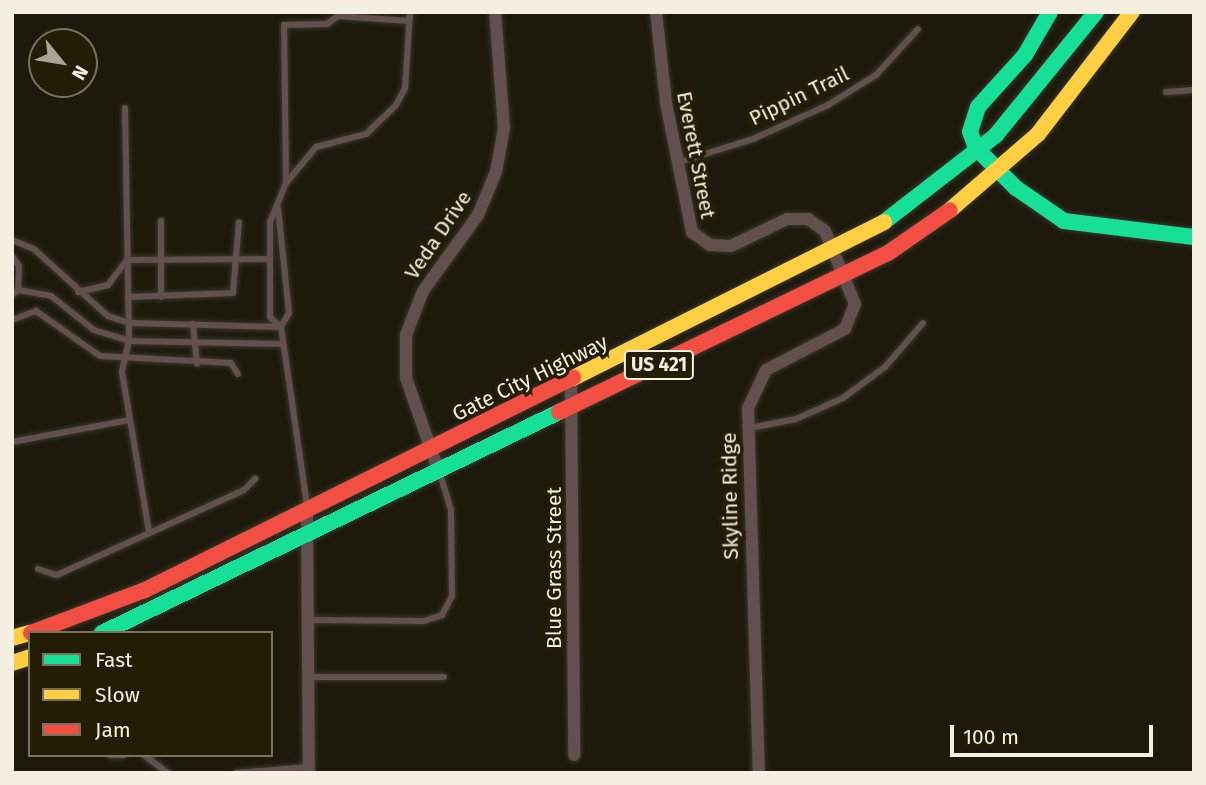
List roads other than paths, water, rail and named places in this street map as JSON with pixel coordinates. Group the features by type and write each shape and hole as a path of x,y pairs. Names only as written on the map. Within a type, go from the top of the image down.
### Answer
{"main road":[{"path":"1050,12 1025,55 978,107 970,132 978,152 998,172 1064,221 1194,237"},
{"name":"Gate City Highway","path":"36,631 145,590 571,382 835,249 905,209 978,152 1029,100 1096,12"},
{"name":"US 421","path":"106,631 307,538 848,276 929,227 998,172 1070,99 1132,12"}],"street":[{"name":"Veda Drive","path":"439,472 406,378 406,335 422,291 472,223 496,172 504,128 495,12"},
{"name":"Everett Street","path":"656,12 686,220 700,240 731,246 797,218 819,225 848,276"},
{"name":"Skyline Ridge","path":"759,773 748,429 751,394 766,370 850,323 855,304 848,276"},
{"name":"Blue Grass Street","path":"571,382 574,755"},
{"path":"307,511 309,770"}],"lane":[{"path":"286,183 316,147 366,134 396,105 405,88 410,12"},
{"path":"281,327 270,317 270,222 286,183 284,25 327,24 337,14 409,20"},
{"name":"Pippin Trail","path":"676,163 753,139 828,106 876,75 918,29"},
{"path":"1166,92 1194,90"},
{"path":"125,108 129,323 126,361 130,420 149,532"},
{"path":"278,208 289,313 281,327 307,511"},
{"path":"160,297 161,221"},
{"path":"128,297 233,293 238,259 239,222"},
{"path":"12,240 34,249 78,292 108,316 129,323 281,327"},
{"path":"12,256 22,282 15,293 51,296 94,330 129,341 283,344"},
{"path":"127,260 270,259"},
{"path":"78,292 108,285 127,260"},
{"path":"12,320 36,311 80,345 126,361 231,363 238,374"},
{"path":"748,429 796,419 844,398 885,367 923,323"},
{"path":"193,324 197,364"},
{"path":"12,442 130,420"},
{"path":"307,620 424,621 442,615 452,596 451,510 439,472"},
{"path":"38,569 57,575 244,490 255,479"},
{"path":"308,677 444,677"},
{"path":"147,757 168,773"},
{"path":"236,773 309,770"}]}
